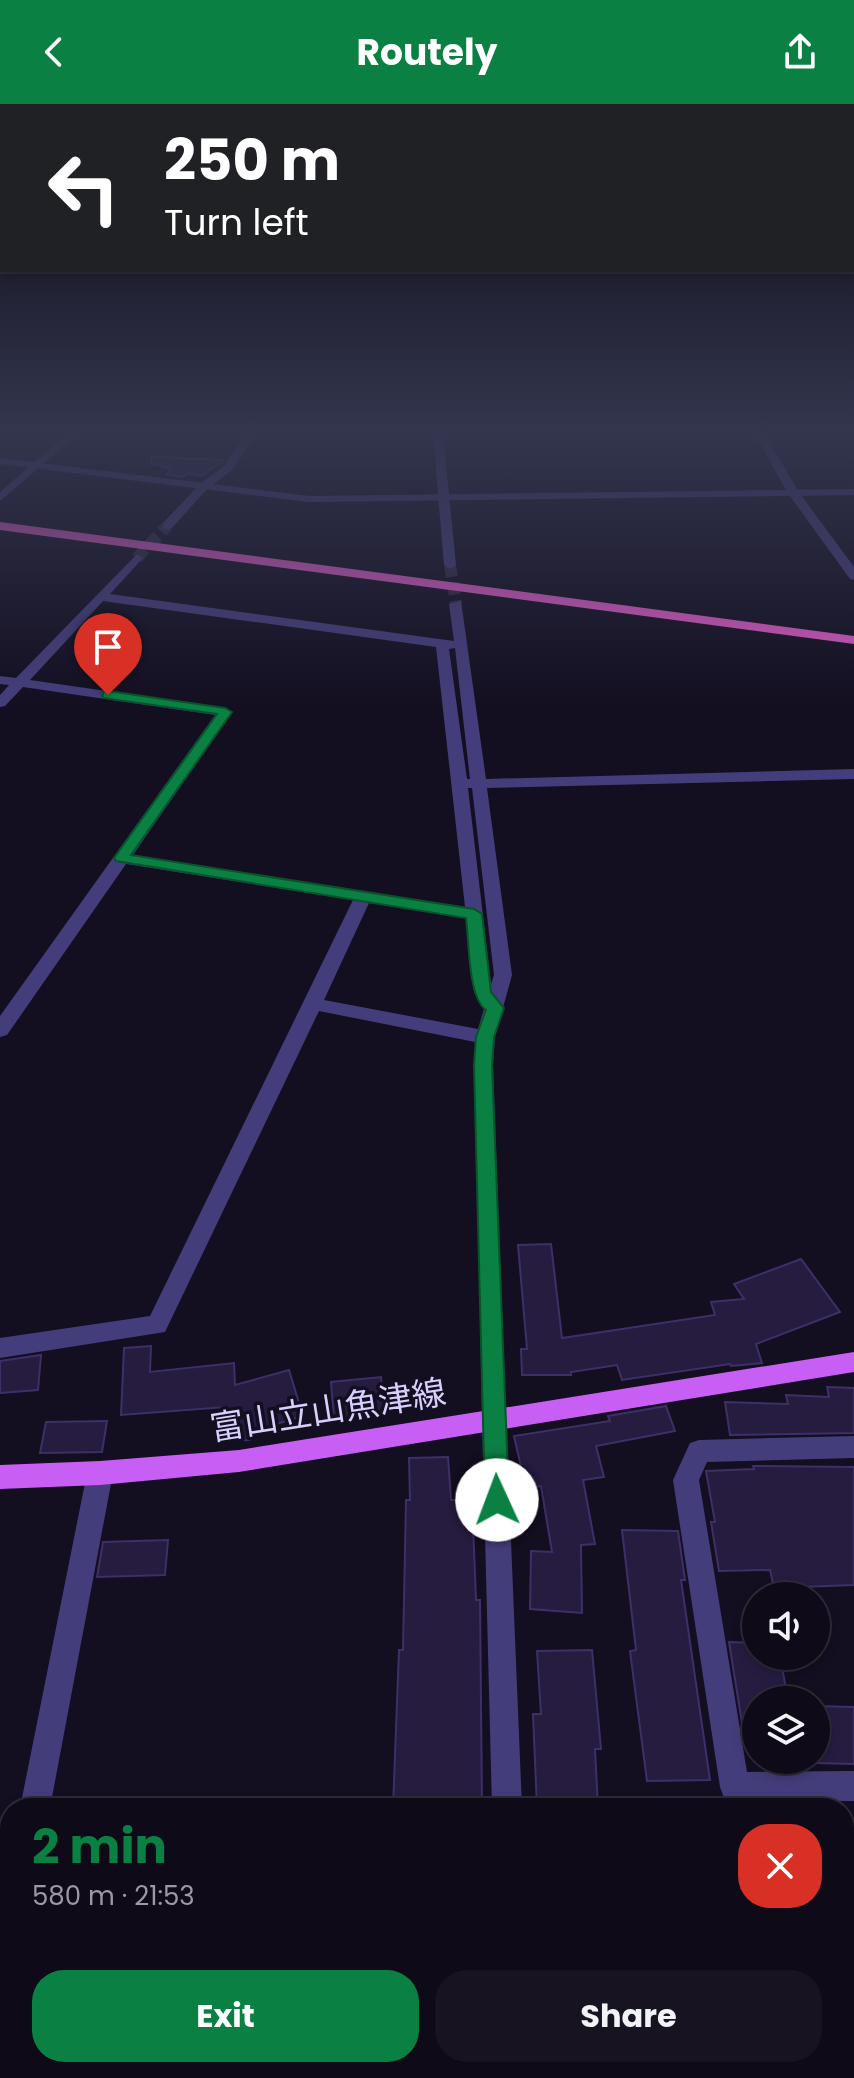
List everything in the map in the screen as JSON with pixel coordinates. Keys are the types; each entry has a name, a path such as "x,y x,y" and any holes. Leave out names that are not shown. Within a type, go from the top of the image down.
{"highway":[{"path":"1,526 854,640"},
{"path":"68,526 854,631"}],"main road":[{"name":"富山立山魚津線","path":"0,1477 100,1473 239,1461 854,1362"}],"street":[{"path":"446,526 450,565"},
{"path":"818,526 854,576"},
{"path":"0,703 137,558"},
{"path":"100,597 460,646"},
{"path":"456,604 503,975 485,1037 483,1065 507,1798"},
{"path":"442,644 483,992 487,1003 495,1008"},
{"path":"0,680 225,712 0,1030"},
{"path":"460,784 854,774"},
{"path":"122,858 362,899 474,914"},
{"path":"0,1348 157,1325 362,899"},
{"path":"313,1004 485,1037"},
{"path":"854,1447 699,1451 686,1480 735,1787 854,1786"},
{"path":"37,1798 100,1473"}],"building":[{"path":"551,1244 562,1338 715,1315 711,1302 744,1299 734,1284 801,1259 840,1312 756,1344 762,1363 730,1364 622,1380 617,1365 571,1372 571,1375 522,1375 521,1349 527,1349 518,1245"},
{"path":"151,1346 150,1372 234,1363 235,1385 289,1370 303,1416 250,1432 250,1440 226,1441 226,1407 121,1415 124,1348"},
{"path":"41,1355 38,1390 0,1393 0,1361"},
{"path":"381,1377 385,1415 334,1421 331,1382"},
{"path":"827,1387 854,1388 854,1433 730,1435 725,1402 788,1404 786,1395 829,1397"},
{"path":"666,1406 675,1431 596,1446 604,1477 583,1480 595,1544 581,1545 582,1613 530,1609 531,1551 552,1552 541,1486 526,1489 514,1436 610,1421 608,1416"},
{"path":"107,1421 102,1452 40,1453 46,1422"},
{"path":"448,1457 451,1500 472,1500 476,1600 480,1600 482,1798 393,1798 399,1650 403,1650 406,1500 410,1500 409,1458"},
{"path":"753,1466 854,1467 854,1585 773,1582 770,1570 719,1571 706,1471 754,1469"},
{"path":"622,1530 678,1531 685,1580 681,1580 710,1780 647,1781 630,1651 636,1650"},
{"path":"168,1540 165,1575 97,1577 103,1542"},
{"path":"729,1642 742,1642 742,1670 783,1670 785,1686 742,1686 742,1723"},
{"path":"592,1650 601,1749 595,1749 597,1798 537,1798 533,1714 541,1714 537,1651"},
{"path":"830,1706 854,1707 854,1764 830,1763"}],"tunnel":[{"path":"137,558 167,526"},
{"path":"450,565 456,604"}],"route":[{"path":"108,695 225,712 122,858 362,899 474,914 483,992 487,1003 495,1008 485,1037 483,1065 497,1500"}]}
